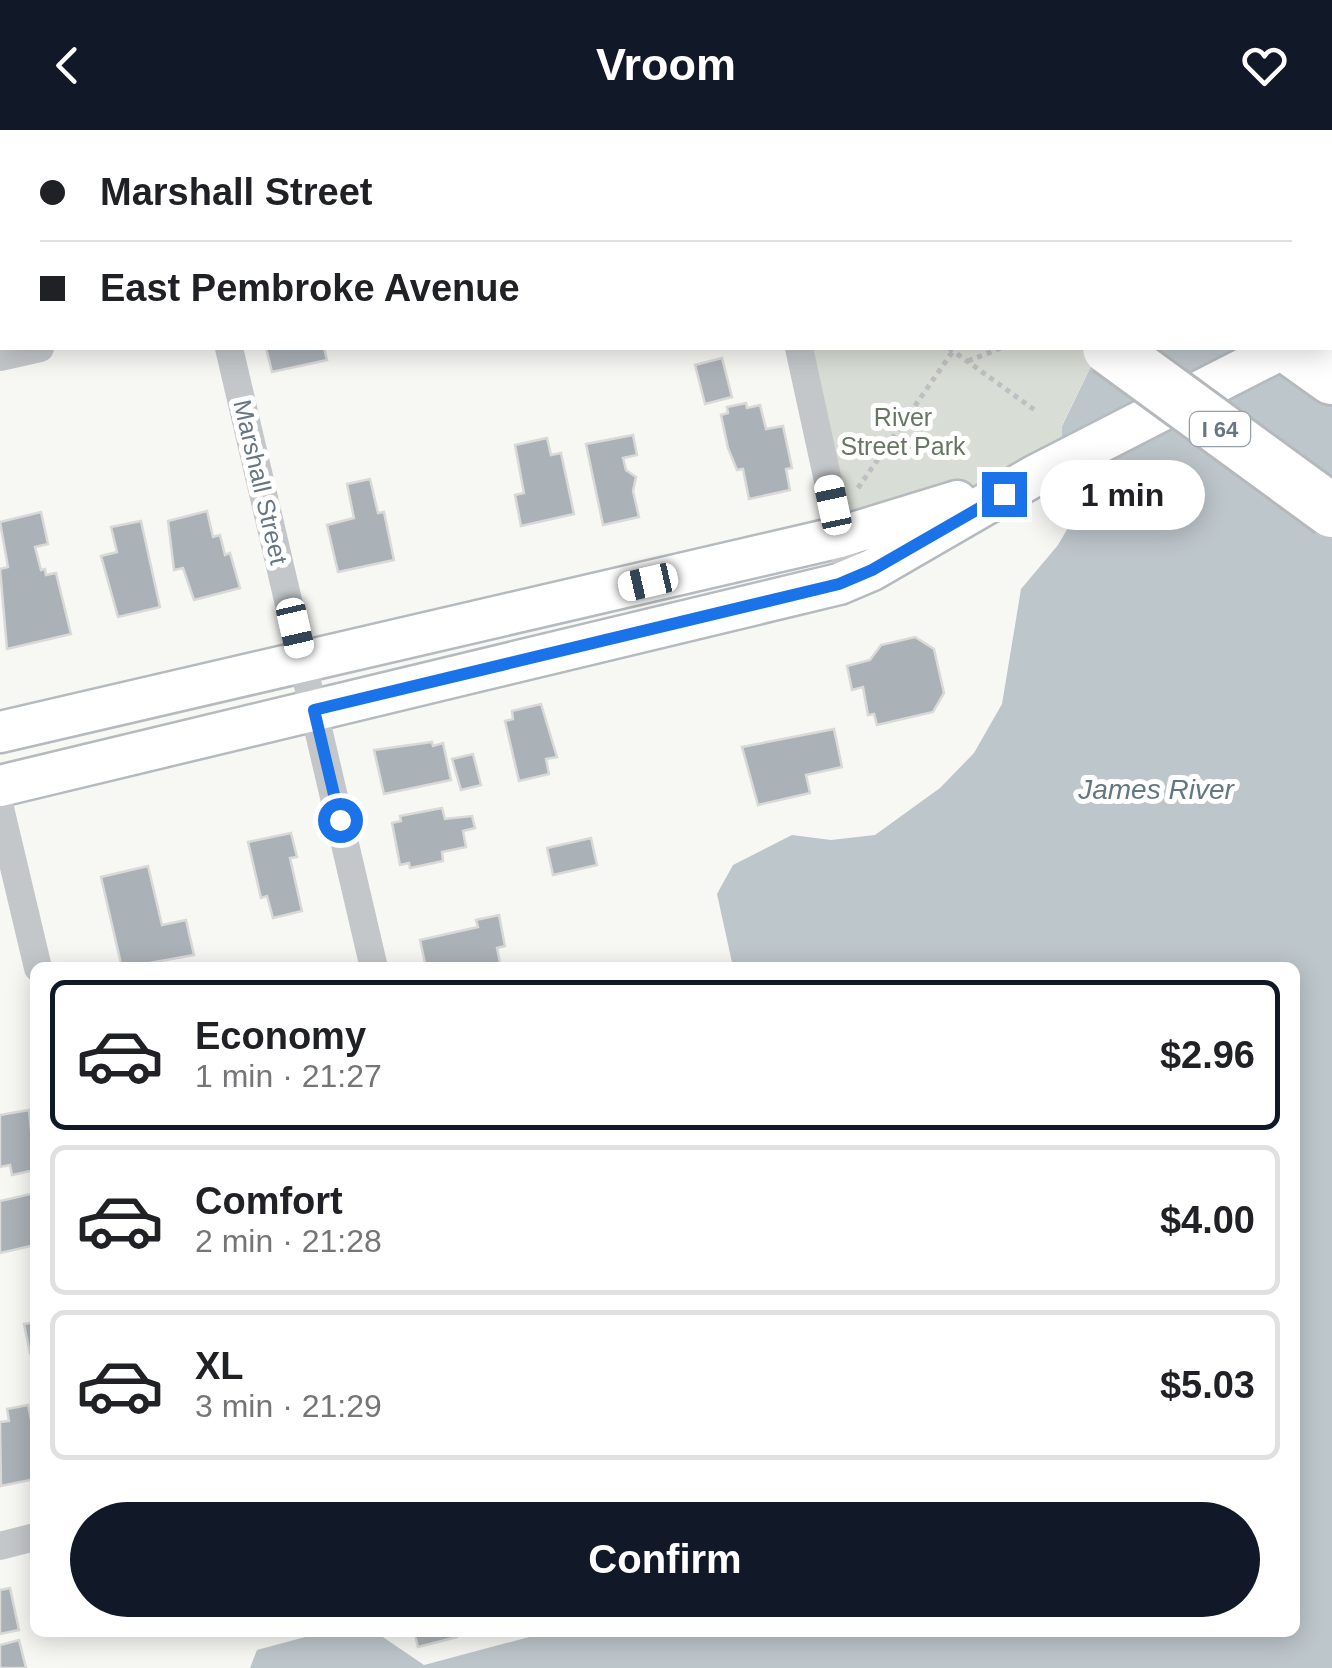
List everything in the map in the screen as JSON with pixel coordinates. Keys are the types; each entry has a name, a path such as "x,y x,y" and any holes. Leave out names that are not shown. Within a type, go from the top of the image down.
{"highway":[{"name":"I 64","path":"1111,350 1332,511"},
{"path":"1290,350 1332,378"}],"main road":[{"path":"0,786 850,580 1036,474 1283,350"},
{"path":"0,732 303,664 845,517 1036,474"}],"street":[{"path":"0,357 31,350"},
{"name":"Marshall Street","path":"229,350 373,962"},
{"path":"800,350 845,517 850,580"},
{"path":"0,808 37,962"},
{"path":"0,1546 30,1538"}],"path":[{"path":"845,517 950,350"},
{"path":"952,350 1036,410"},
{"path":"968,361 995,350"}],"green space":[{"name":"River Street Park","path":"796,350 1099,350 1062,425 1061,451 988,487 839,540"}],"water":[{"name":"James River","path":"1099,350 1332,350 1332,1668 250,1668 257,1650 305,1637 383,1637 424,1665 529,1637 1300,1637 1300,962 732,962 717,894 733,865 792,835 831,840 875,835 940,788 974,753 1002,704 1021,589 1058,545 1086,497 1061,451 1062,426"}],"building":[{"path":"266,350 324,350 327,360 272,372"},
{"path":"722,358 732,397 705,404 695,365"},
{"path":"746,403 747,408 760,405 766,429 783,426 792,468 786,469 790,490 749,499 743,469 737,470 728,448 721,415 728,413 727,407"},
{"path":"633,435 637,455 623,458 626,470 636,477 633,491 639,517 603,525 586,444"},
{"path":"547,438 551,455 561,453 574,514 521,526 515,495 524,493 515,445"},
{"path":"370,479 378,513 384,512 394,560 338,572 327,525 354,518 347,484"},
{"path":"207,511 213,537 220,535 225,555 230,553 240,588 194,600 183,568 174,570 168,521"},
{"path":"41,512 48,544 35,547 41,570 45,569 46,575 56,573 71,634 7,649 0,569 8,567 0,522"},
{"path":"141,521 160,607 118,617 101,556 117,552 111,527"},
{"path":"915,637 934,649 944,693 933,712 877,725 874,714 868,715 863,687 852,690 847,666 870,660 881,645"},
{"path":"541,704 557,757 546,759 549,774 519,781 505,721 513,719 512,711"},
{"path":"834,729 842,767 806,775 810,793 758,805 742,747"},
{"path":"432,742 433,746 443,743 451,780 384,794 374,750"},
{"path":"473,754 481,785 461,790 452,759"},
{"path":"442,808 445,819 472,816 475,828 463,831 466,847 442,852 443,861 410,868 409,863 400,865 392,823 401,821 400,816"},
{"path":"291,833 297,857 290,858 302,911 273,918 267,896 261,898 248,842"},
{"path":"591,838 597,865 553,875 547,848"},
{"path":"148,866 162,925 186,920 194,955 155,962 121,962 101,877"},
{"path":"499,915 505,946 497,948 500,962 425,962 420,940 478,927 476,920"},
{"path":"29,1110 30,1171 12,1175 10,1165 0,1167 0,1115"},
{"path":"30,1194 30,1246 0,1253 0,1201"},
{"path":"30,1323 30,1353 24,1324"},
{"path":"28,1405 30,1480 1,1486 0,1422 9,1421 7,1409"},
{"path":"10,1588 19,1630 0,1634 0,1590"},
{"path":"415,1637 457,1637 418,1647"},
{"path":"19,1640 26,1668 0,1668 0,1645"}],"route":[{"path":"340,820 314,710 839,584 872,570 1004,494"}]}
